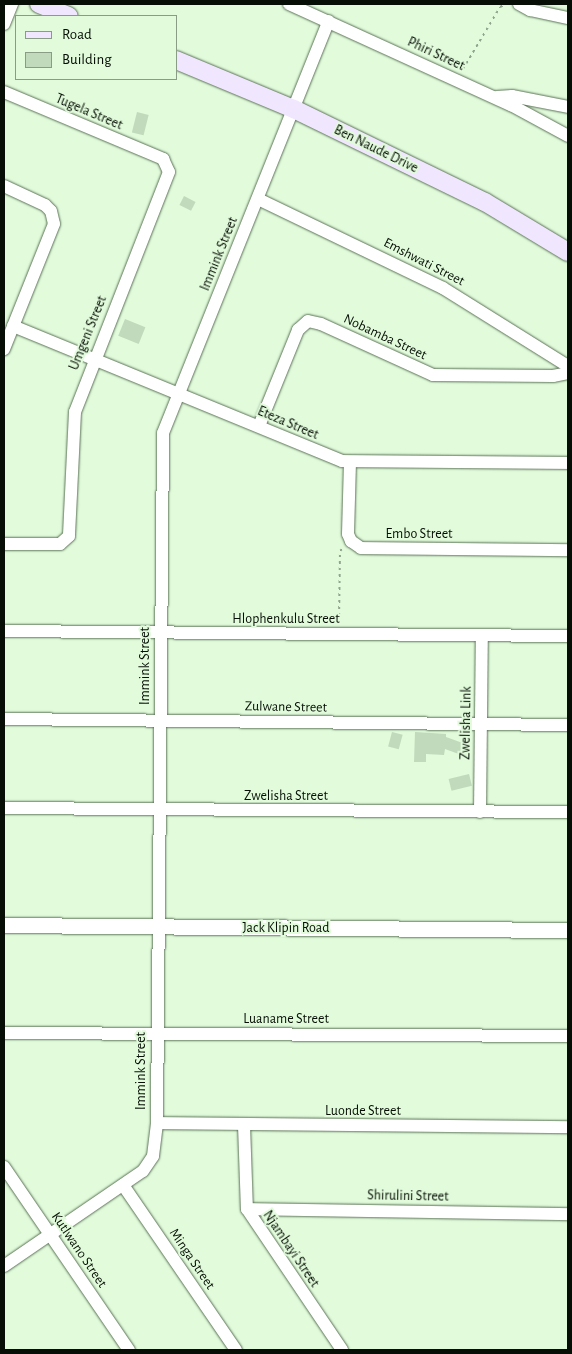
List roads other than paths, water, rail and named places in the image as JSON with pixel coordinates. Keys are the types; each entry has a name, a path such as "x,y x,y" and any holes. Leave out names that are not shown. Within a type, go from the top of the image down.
{"main road":[{"path":"39,4 67,15"},
{"name":"Ben Naude Drive","path":"178,61 294,109 485,202 568,252"}],"street":[{"path":"4,24 12,4"},
{"name":"Phiri Street","path":"289,4 542,119 568,136"},
{"path":"519,4 530,10 568,18"},
{"name":"Immink Street","path":"4,1266 123,1185 151,1161 157,1123 156,1034 162,437 329,21"},
{"name":"Tugela Street","path":"4,92 163,159"},
{"path":"494,98 512,96 568,107"},
{"name":"Umgeni Street","path":"4,544 60,544 67,540 71,529 74,417 93,359 167,183 168,169 163,159"},
{"path":"4,186 45,205 54,221 52,232 4,349"},
{"name":"Emshwati Street","path":"258,199 443,288 568,366"},
{"name":"Nobamba Street","path":"259,426 298,330 308,321 321,324 433,375 553,376 568,373"},
{"name":"Eteza Street","path":"13,326 350,462 568,463"},
{"name":"Embo Street","path":"350,462 348,530 350,541 366,548 568,550"},
{"name":"Hlophenkulu Street","path":"4,632 568,636"},
{"name":"Zwelisha Link","path":"480,812 482,635"},
{"name":"Zulwane Street","path":"4,719 568,725"},
{"name":"Zwelisha Street","path":"4,808 568,812"},
{"name":"Jack Klipin Road","path":"4,925 568,930"},
{"name":"Luaname Street","path":"4,1033 568,1036"},
{"name":"Luonde Street","path":"157,1123 568,1127"},
{"name":"Njambayi Street","path":"244,1125 247,1209 342,1350"},
{"name":"Kutlwano Street","path":"4,1167 129,1350"},
{"name":"Minga Street","path":"123,1185 236,1350"},
{"name":"Shirulini Street","path":"247,1209 568,1214"}]}
